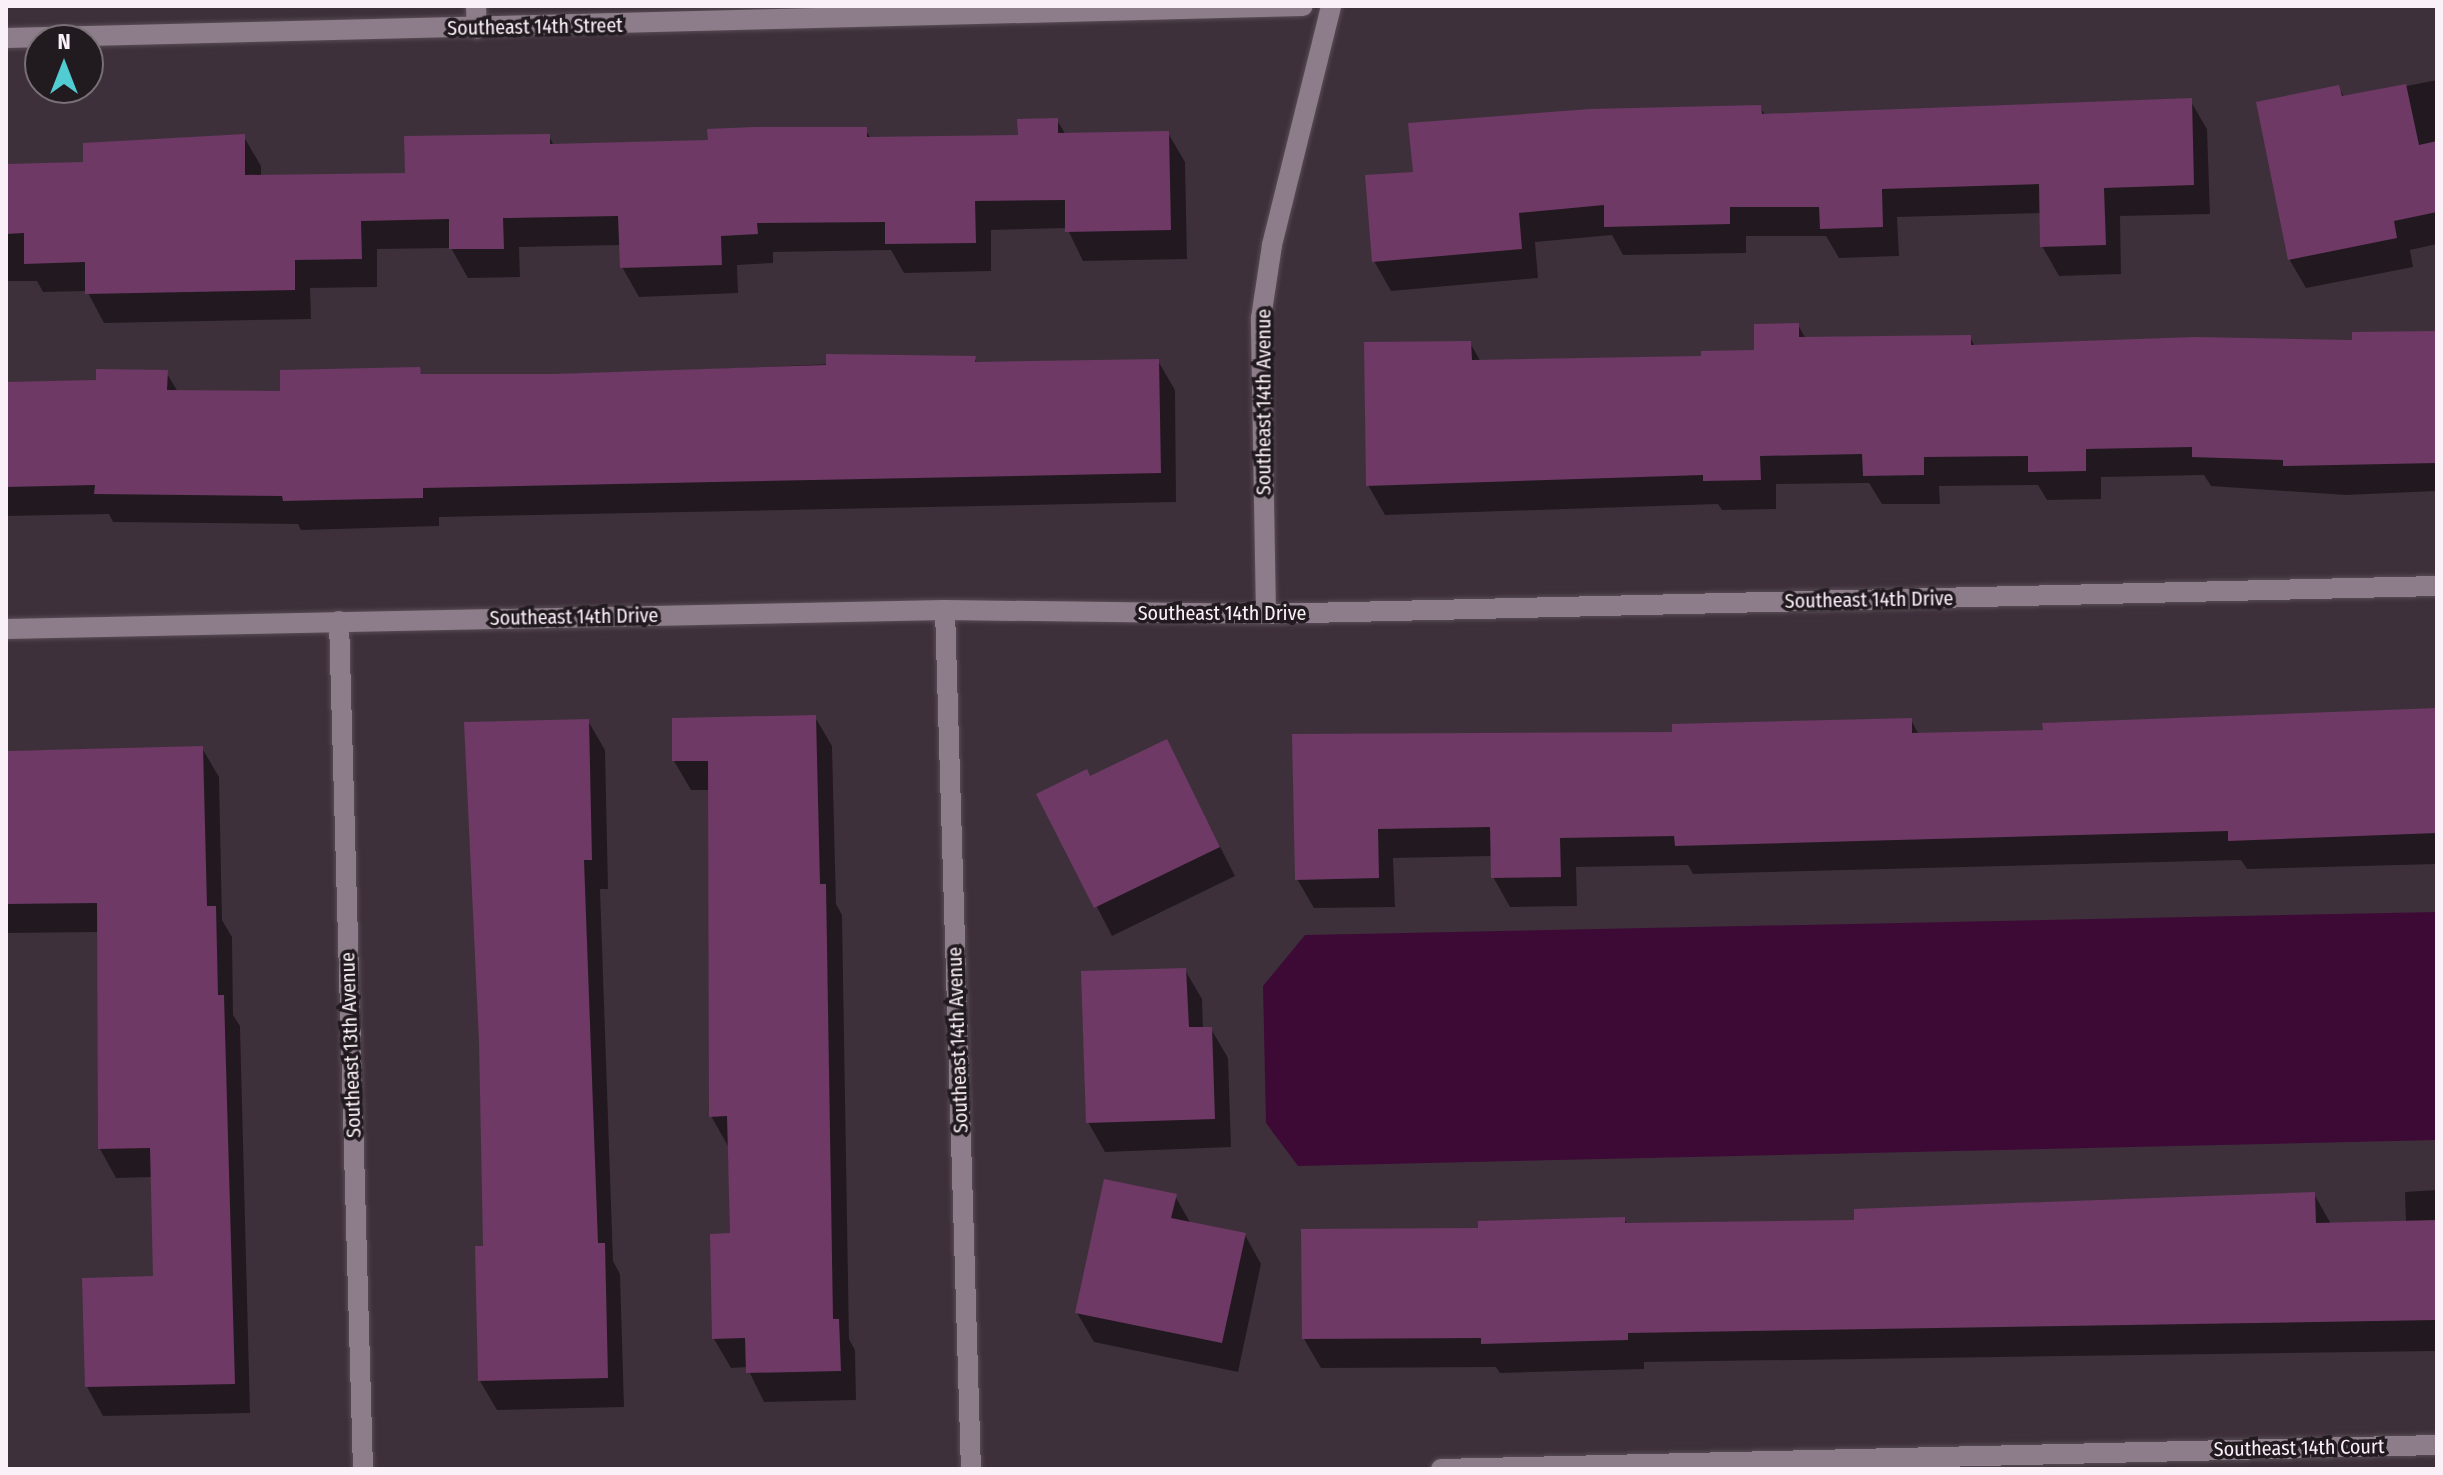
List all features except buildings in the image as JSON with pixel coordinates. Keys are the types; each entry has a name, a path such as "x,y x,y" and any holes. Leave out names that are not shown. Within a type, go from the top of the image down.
{"street":[{"path":"476,6 477,29"},
{"name":"Southeast 14th Street","path":"6,38 477,29 1303,6"},
{"name":"Southeast 14th Avenue","path":"1266,614 1261,318 1272,245 1331,6"},
{"name":"Southeast 14th Drive","path":"6,629 945,610 1266,614 2437,586"},
{"name":"Southeast 14th Avenue","path":"945,610 971,1469"},
{"name":"Southeast 13th Avenue","path":"339,621 363,1469"},
{"name":"Southeast 14th Court","path":"1441,1469 2437,1445"}],"shaded area":[{"path":"2437,912 2437,1140 1298,1166 1266,1123 1263,986 1305,935"}]}
